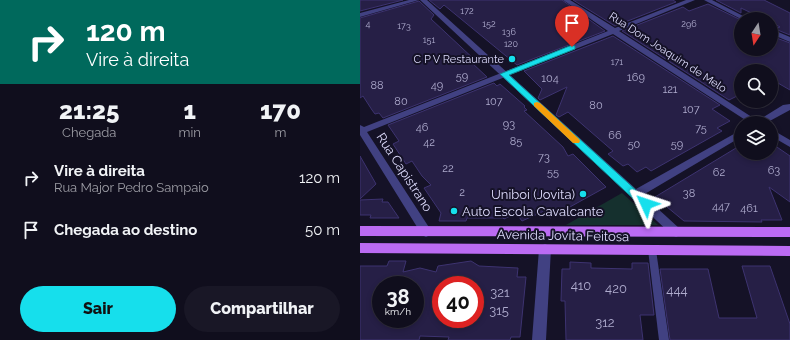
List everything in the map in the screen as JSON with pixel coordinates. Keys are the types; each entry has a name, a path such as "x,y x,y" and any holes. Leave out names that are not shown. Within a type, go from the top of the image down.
{"main road":[{"name":"Avenida Jovita Feitosa","path":"360,231 790,232"},
{"name":"Avenida Jovita Feitosa","path":"360,248 790,251"}],"street":[{"path":"360,15 416,0"},
{"path":"423,0 676,232"},
{"name":"Rua Dom Joaquim de Melo","path":"566,0 613,32 746,116"},
{"path":"361,130 692,0"},
{"path":"707,0 734,13"},
{"path":"778,34 790,40"},
{"path":"771,116 789,107"},
{"name":"Rua Capistrano","path":"361,130 426,232"},
{"path":"778,136 790,144"},
{"path":"635,195 734,137"},
{"path":"539,340 545,249"}],"lane":[{"path":"652,250 664,340"}],"green space":[{"path":"622,193 658,225 566,225"}],"building":[{"path":"360,0 403,0 360,11"},
{"path":"429,0 562,0 605,31 517,65 444,5 440,9"},
{"path":"573,0 673,0 676,2 615,26"},
{"path":"716,0 764,0 790,13 790,35 778,30 778,28 780,27 778,26 778,12 749,12 741,8 741,12"},
{"path":"419,1 434,15 431,19 476,61 471,62 487,77 383,118 379,113 375,114 363,96 360,98 360,18"},
{"path":"708,4 734,17 734,56 778,56 778,39 790,43 790,90 778,83 778,64 734,64 734,98 729,100 622,31 683,7 689,11"},
{"path":"613,36 720,105 712,109 730,121 717,128 722,131 651,171 646,167 637,172 628,164 623,166 608,154 613,151 568,112 559,117 556,115 567,87 540,100 538,98 542,89 524,71"},
{"path":"494,83 497,86 500,84 525,106 524,107 527,110 524,111 563,147 568,156 573,154 606,187 550,218 544,211 522,221 516,213 504,219 467,218 466,221 439,221 441,213 424,188 431,185 422,176 412,161 406,164 393,144 399,141 388,125"},
{"path":"778,148 790,156 790,202 769,187 782,220 761,220 762,222 684,221 655,197 734,149 734,160 778,160"},
{"path":"360,156 376,184 360,199"},
{"path":"383,199 382,202 388,202 399,218 370,218 371,215 360,215 360,200"},
{"path":"389,261 406,261 403,272 420,268 436,272 438,266 471,261 479,266 518,268 517,277 526,277 520,337 511,337 510,340 448,340 449,337 420,336 419,340 360,340 360,266 387,266"},
{"path":"570,262 591,263 591,268 632,269 632,263 648,263 654,315 640,315 643,340 566,340 565,301 561,301 562,269 570,269"},
{"path":"742,266 770,266 790,324 790,340 670,340 660,269 708,269 719,318 757,318"}],"slow traffic":[{"path":"537,105 576,141"}],"place":[{"name":"C P V Restaurante","path":"512,59"},
{"name":"Uniboi (Jovita)","path":"583,194"},
{"name":"Auto Escola Cavalcante","path":"454,211"}],"route":[{"path":"572,47 504,74 646,204"}]}
